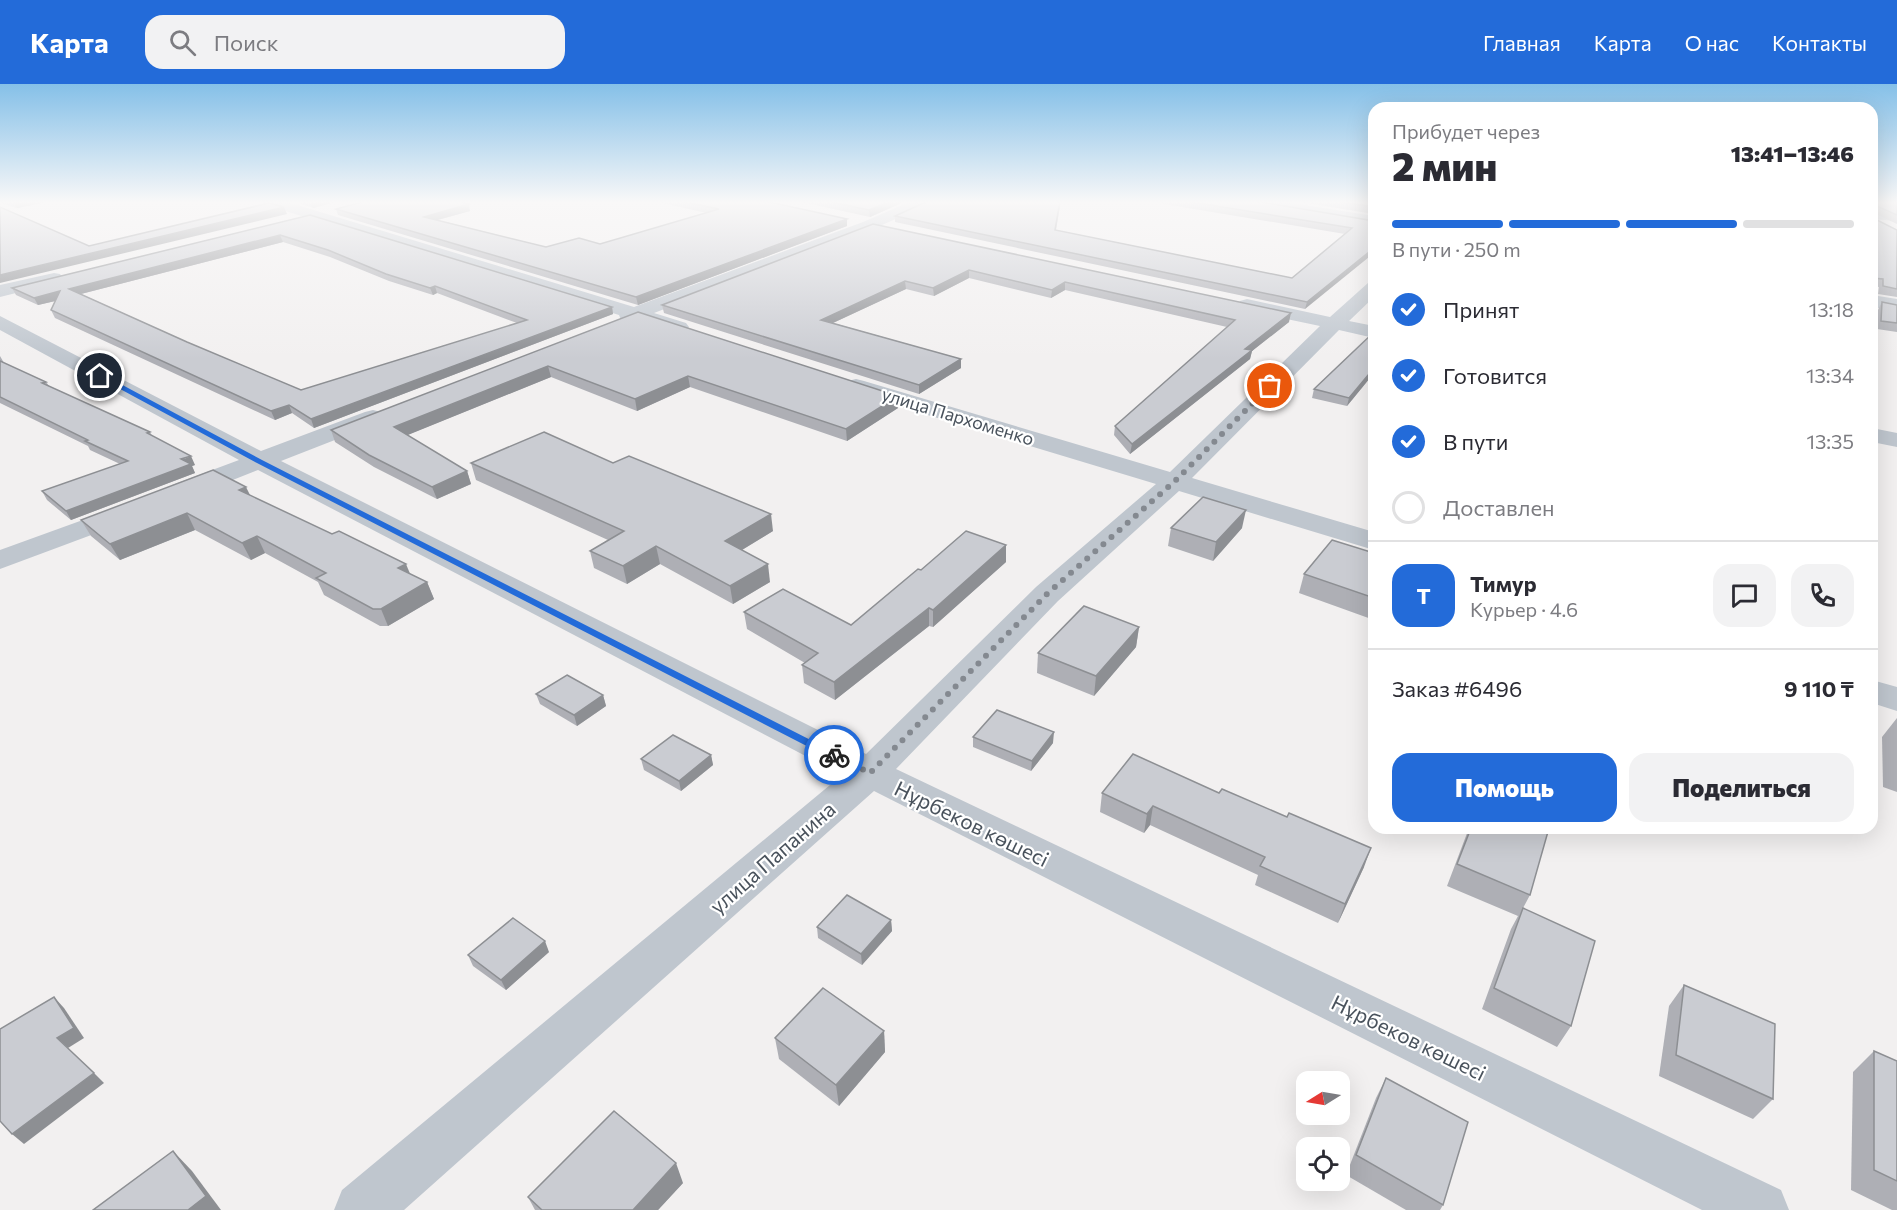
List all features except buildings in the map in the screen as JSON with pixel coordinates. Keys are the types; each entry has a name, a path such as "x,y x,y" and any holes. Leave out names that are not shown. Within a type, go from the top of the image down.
{"street":[{"path":"440,254 703,335"},
{"path":"604,326 794,254"},
{"path":"0,291 69,274"},
{"name":"улица Папанина","path":"362,1210 870,773 1047,594 1175,481 1368,293"},
{"path":"1230,301 1368,331"},
{"path":"1878,302 1897,305"},
{"name":"Нұрбеков көшесі","path":"0,322 260,461 870,773 1761,1210"},
{"name":"улица Пархоменко","path":"836,379 1368,539"},
{"path":"0,560 393,409"},
{"path":"1878,436 1897,440"},
{"path":"1878,694 1897,699"}],"way so far":[{"path":"834,755 870,773 1047,594 1175,481 1270,386"}],"route":[{"path":"100,376 260,461 834,755"}]}
